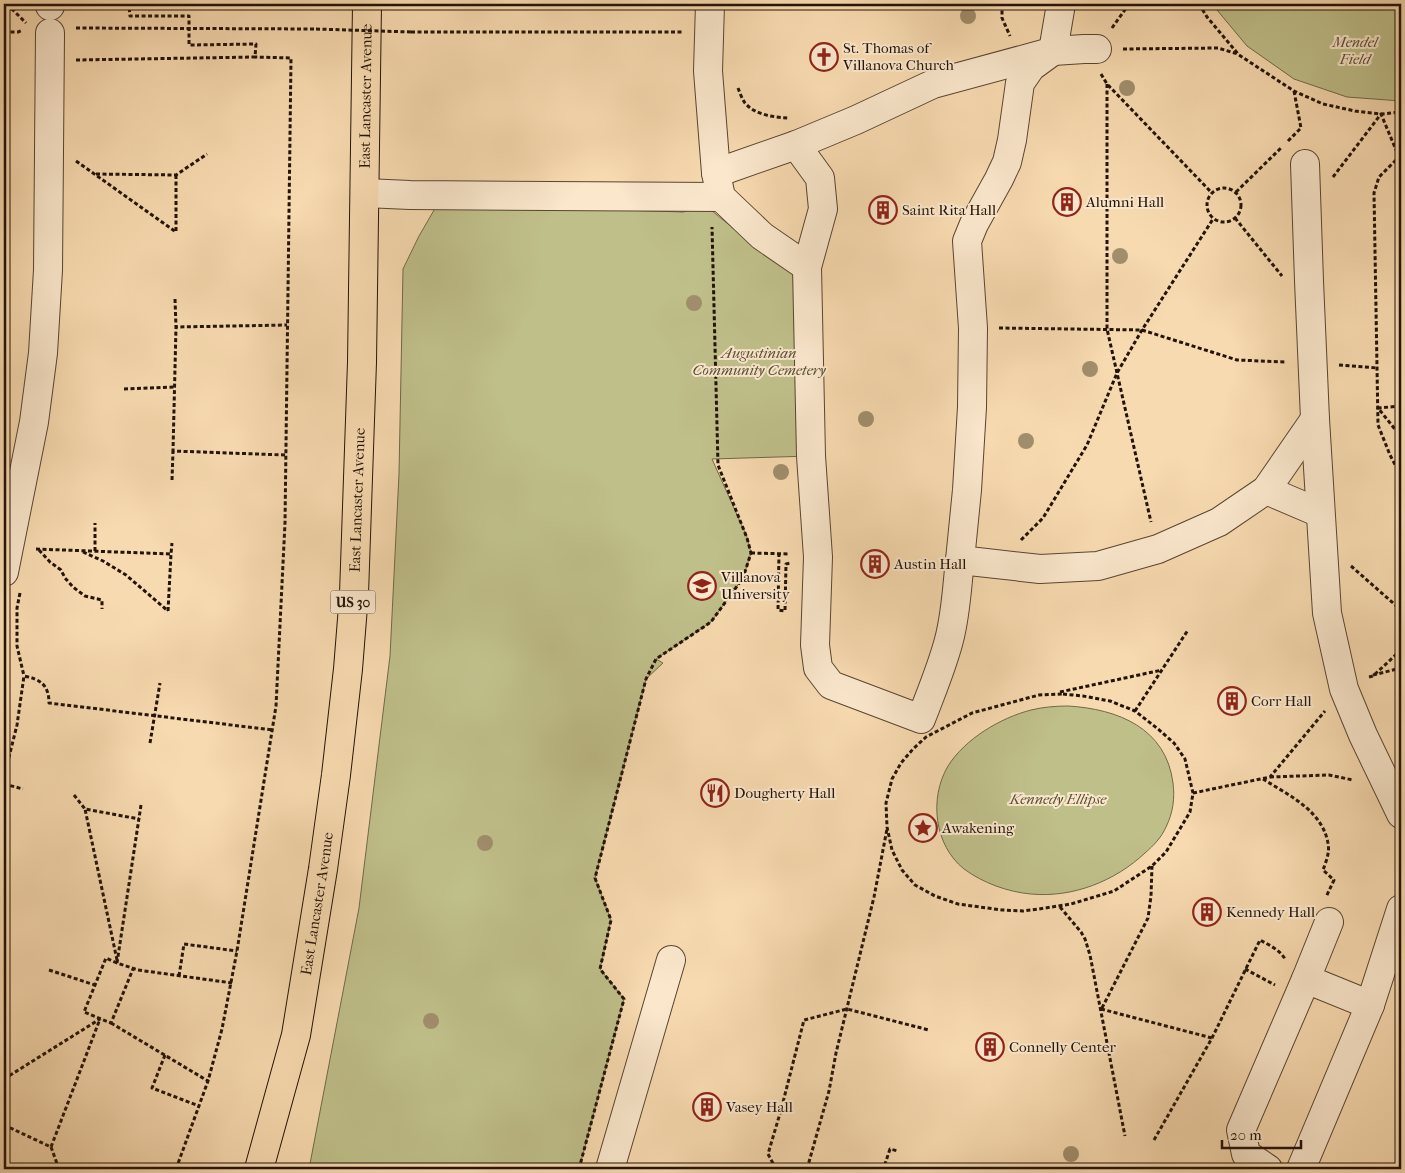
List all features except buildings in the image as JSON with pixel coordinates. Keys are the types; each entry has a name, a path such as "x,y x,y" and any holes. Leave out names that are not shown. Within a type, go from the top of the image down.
{"highway":[{"name":"East Lancaster Avenue","path":"259,1169 296,1035 338,766 348,669 354,594 362,362 367,4"}],"lane":[{"path":"710,4 708,71 719,185 762,236 807,267"},
{"path":"796,145 820,178 823,209 807,267 811,456 818,557 815,645 818,668 831,685 921,719 942,663 949,638 954,613 967,490 972,407 973,328 968,242 974,224 999,179 1006,162 1012,140 1020,83 1031,67 1053,51 1061,4"},
{"path":"12,582 43,352 48,270 51,29"},
{"path":"365,193 410,195 719,185 796,145 856,120 933,84 1053,51 1090,49"},
{"path":"1306,164 1315,419 1327,612 1344,689 1363,735 1401,814"},
{"path":"960,560 1040,569 1098,566 1158,549 1218,522 1266,490 1315,419"},
{"path":"1266,490 1320,513"},
{"path":"1268,1169 1246,1154 1241,1130 1296,971 1328,909"},
{"path":"1301,1169 1370,1005 1401,909"},
{"path":"610,1169 671,960"},
{"path":"1296,971 1370,1005"}],"path":[{"path":"7,4 51,29 316,29 411,32 665,31"},
{"path":"92,4 92,6 291,7 291,4"},
{"path":"1002,4 1002,18 1014,44 1024,59"},
{"path":"1199,4 1207,17 1239,55"},
{"path":"129,6 130,16 189,16 189,45 256,44 255,57"},
{"path":"4,32 18,32"},
{"path":"1211,192 1107,84 1090,49 1218,48 1239,55 1294,92 1323,104 1355,111 1382,114 1401,112"},
{"path":"67,60 291,58 285,523 276,706 232,983 208,1081 176,1169"},
{"path":"1107,84 1108,329 1116,374 1158,549"},
{"path":"737,85 744,102 756,112 774,118 793,118"},
{"path":"1236,192 1302,128 1294,92"},
{"path":"1382,114 1400,157 1379,177 1374,193 1378,425 1401,476"},
{"path":"95,174 176,175 207,154"},
{"path":"73,158 176,232 176,175"},
{"path":"580,1169 624,999 600,969 611,920 595,878 646,679 656,659 711,622 743,578 751,553 747,538 718,465 712,212 719,185"},
{"path":"1226,188 1236,192 1241,206 1238,215 1225,222 1213,219 1206,207 1206,202 1211,192 1226,188"},
{"path":"1235,218 1287,283"},
{"path":"998,564 1043,518 1048,510 1088,445 1116,374 1213,219"},
{"path":"172,480 176,298"},
{"path":"176,327 287,325"},
{"path":"973,328 1142,330 1237,360 1377,368"},
{"path":"124,389 174,387"},
{"path":"1378,408 1401,406"},
{"path":"1378,408 1394,428 1401,433"},
{"path":"172,451 285,455"},
{"path":"95,551 96,523"},
{"path":"1322,540 1401,610"},
{"path":"81,551 126,575 168,611 172,543"},
{"path":"30,549 171,554"},
{"path":"38,550 61,570 73,587 85,596 102,600 102,609"},
{"path":"751,553 779,553 818,557"},
{"path":"779,553 778,610 786,610 786,564 818,557"},
{"path":"4,777 17,725 24,676 17,646 17,608 12,582"},
{"path":"1135,711 1188,630"},
{"path":"1373,676 1401,650"},
{"path":"1270,777 1344,689 1373,676 1401,668"},
{"path":"1050,695 1162,670"},
{"path":"24,676 37,679 44,684 49,696 49,703 272,730"},
{"path":"150,744 160,683"},
{"path":"1063,694 1083,696 1110,702 1135,711 1174,743 1185,759 1193,793 1190,812 1166,852 1152,866 1114,892 1060,906 1023,911 1002,910 958,904 935,896 915,885 902,870 892,850 887,827 886,803 892,778 907,756 926,737 972,712 1039,695 1063,694"},
{"path":"1193,793 1270,777 1329,775 1355,780"},
{"path":"1262,779 1303,804 1315,815 1323,829 1329,844 1323,870 1334,880 1328,909"},
{"path":"4,784 23,789"},
{"path":"74,795 86,809 117,963"},
{"path":"117,963 141,805"},
{"path":"86,809 139,819"},
{"path":"807,1169 828,1091 874,897 887,827"},
{"path":"1101,1008 1148,918 1152,866"},
{"path":"1060,906 1085,939 1090,955 1125,1136"},
{"path":"1154,1140 1212,1038 1260,940 1278,950 1296,971"},
{"path":"179,976 184,942 237,951"},
{"path":"208,1081 111,1023 84,1012 106,958 133,969 232,983"},
{"path":"111,1023 133,969"},
{"path":"1245,969 1276,985"},
{"path":"49,970 95,985"},
{"path":"1101,1008 1212,1038"},
{"path":"776,1169 768,1154 804,1020 847,1009 929,1030"},
{"path":"4,1079 100,1019"},
{"path":"50,1147 100,1019"},
{"path":"165,1055 152,1088 199,1106"},
{"path":"4,1125 50,1147 59,1169"},
{"path":"880,1169 884,1167 890,1149 898,1151"}],"green space":[{"name":"Mendel Field","path":"1212,4 1401,4 1401,101 1347,97 1294,79 1247,46"},
{"name":"Augustinian Community Cemetery","path":"437,205 683,212 706,206 755,246 807,267 811,456 712,459 747,537 751,553 743,578 711,622 656,659 663,663 646,679 595,878 611,920 600,969 624,999 579,1169 309,1169 359,908 390,656 399,474 403,269"},
{"name":"Kennedy Ellipse","path":"1068,706 1087,708 1121,717 1137,725 1150,735 1161,748 1169,764 1174,789 1172,811 1166,827 1154,844 1133,863 1092,886 1047,895 1022,893 987,883 964,869 946,847 941,834 937,806 938,792 942,779 955,756 984,731 996,724 1031,710"}],"place":[{"name":"St. Thomas of Villanova Church","path":"824,57"},
{"name":"Alumni Hall","path":"1067,202"},
{"name":"Saint Rita Hall","path":"883,210"},
{"name":"Austin Hall","path":"875,564"},
{"name":"Villanova University","path":"702,586"},
{"name":"Corr Hall","path":"1232,701"},
{"name":"Dougherty Hall","path":"715,793"},
{"name":"Awakening","path":"923,828"},
{"name":"Kennedy Hall","path":"1207,912"},
{"name":"Connelly Center","path":"990,1047"},
{"name":"Vasey Hall","path":"707,1107"}]}
